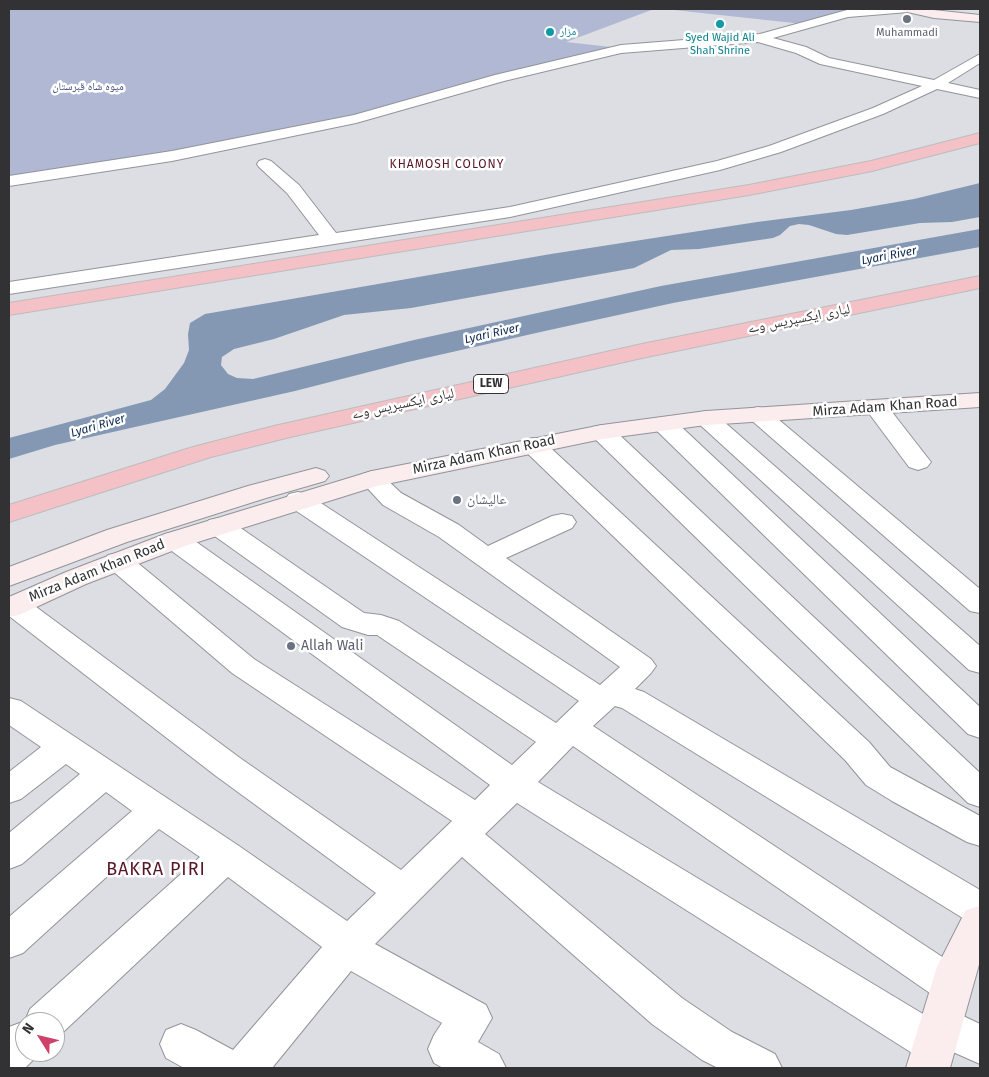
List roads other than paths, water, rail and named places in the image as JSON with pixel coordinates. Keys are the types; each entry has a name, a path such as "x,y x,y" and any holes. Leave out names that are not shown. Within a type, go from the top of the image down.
{"highway":[{"path":"9,309 749,190 872,166 980,138"},
{"name":"لیاری ایکسپریس وے","path":"9,514 202,452 283,431 624,355 980,282"}],"main road":[{"path":"907,9 980,19"},
{"name":"Mirza Adam Khan Road","path":"11,597 117,536 257,492 375,461 612,414 980,384"},
{"name":"Mirza Adam Khan Road","path":"11,597 298,500 372,479 533,445 602,432 706,418 980,400"},
{"path":"934,1045 963,976 980,922"}],"street":[{"path":"9,181 172,156 356,119 500,78 621,49 758,38 846,14 907,9"},
{"path":"758,38 800,50 824,61 980,94"},
{"path":"9,288 510,212 720,165 775,150 878,111 935,85 980,58"},
{"path":"265,164 293,189 331,239"},
{"path":"877,408 918,462"},
{"path":"758,414 980,604"},
{"path":"706,418 980,663"},
{"path":"664,424 980,726"},
{"path":"602,432 980,794"},
{"path":"533,445 857,751 878,776 904,792 980,832"},
{"path":"245,1068 349,946 565,734 640,666 450,531 392,499 372,479"},
{"path":"298,500 606,697 633,700 980,910"},
{"path":"486,556 562,522"},
{"path":"219,526 353,620 388,628 963,976"},
{"path":"175,540 514,784 934,1045 980,1045"},
{"path":"118,561 242,666 469,827 667,1011 717,1046 760,1068"},
{"path":"11,597 228,767 403,892"},
{"path":"13,719 65,747 226,856 349,946 471,1018 449,1049 484,1068"},
{"path":"9,790 65,747"},
{"path":"9,854 104,774"},
{"path":"9,941 157,810"},
{"path":"56,1012 226,856"},
{"path":"181,1044 224,1068"}],"water":[{"name":"Lyari River","path":"980,183 980,217 952,222 920,223 847,235 799,224 790,226 780,235 773,238 699,249 671,250 634,268 411,308 344,315 274,339 234,349 222,357 221,365 228,374 237,378 253,379 414,340 661,286 980,229 980,247 673,303 408,362 295,391 55,445 9,459 9,438 151,400 165,389 184,363 189,350 188,334 190,323 205,314 551,254 757,222 851,210 914,199"}],"place":[{"name":"Muhammadi","path":"907,19"},
{"name":"Syed Wajid Ali Shah Shrine","path":"720,24"},
{"name":"مزار","path":"550,32"},
{"name":"عالیشان","path":"457,500"},
{"name":"Allah Wali","path":"291,646"}],"district":[{"name":"KHAMOSH COLONY","path":"447,165"},
{"name":"BAKRA PIRI","path":"156,870"}],"park label":[{"name":"میوہ شاہ قبرستان","path":"88,87"}]}
